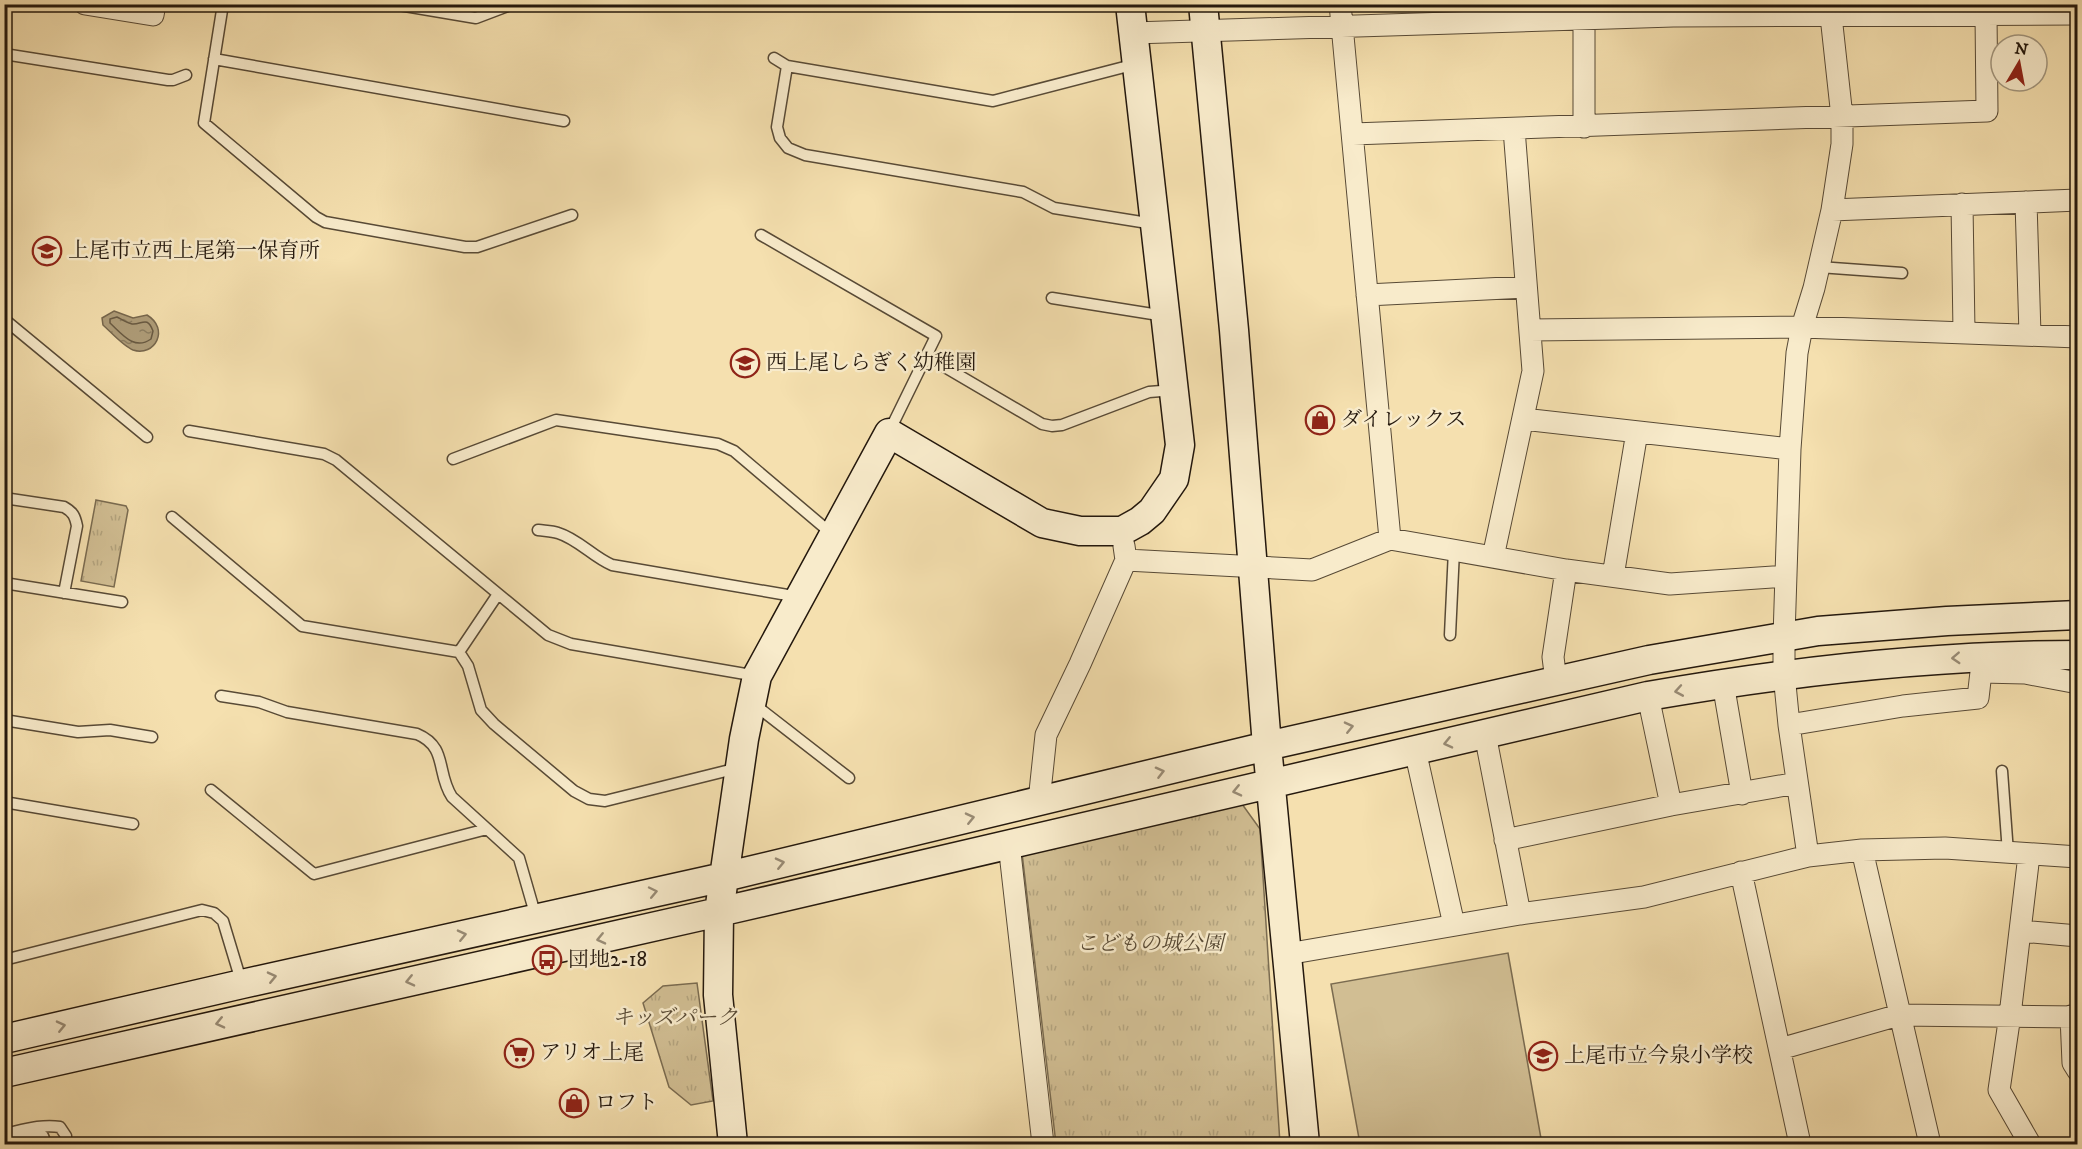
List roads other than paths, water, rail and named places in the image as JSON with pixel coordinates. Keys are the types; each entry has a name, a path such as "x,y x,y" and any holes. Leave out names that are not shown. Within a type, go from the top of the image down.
{"street":[{"path":"85,4 153,15 155,4"},
{"path":"733,1144 718,995 719,912 740,768 755,689 799,597 889,433 1042,523 1080,531 1122,531 1140,522 1152,511 1174,479 1180,445 1130,4"},
{"path":"1133,33 1205,18 1341,15 1584,19 1673,10 1803,10 1831,16 1943,10 1986,14 2078,14"},
{"path":"1353,134 1987,111 1986,14"},
{"path":"1341,15 1390,539"},
{"path":"1808,856 1789,725 1784,674 1784,637 1790,449 1797,353 1832,210 1842,144 1842,117 1831,16"},
{"path":"1205,18 1234,330 1270,783 1305,1144"},
{"path":"1584,19 1584,127"},
{"path":"1493,557 1533,371 1514,129"},
{"path":"1832,210 2078,200"},
{"path":"2026,202 2030,334"},
{"path":"1962,204 1964,331"},
{"path":"1367,295 1526,287"},
{"path":"1530,330 1802,327 1964,331 2078,337"},
{"path":"1523,419 1790,449"},
{"path":"1613,576 1637,432"},
{"path":"1039,801 1046,735 1126,560 1122,531"},
{"path":"1126,560 1312,570 1390,539 1566,570 1670,584 1786,576"},
{"path":"1556,681 1553,657 1566,570"},
{"path":"4,1039 723,877 1267,746 1649,660 1818,631 1947,621 2078,615"},
{"path":"4,1072 719,912 1648,696 1784,674 1933,659 2078,654"},
{"path":"1789,725 1903,706 1978,698 1981,672 2025,673 2078,683"},
{"path":"1724,683 1742,794"},
{"path":"1648,696 1671,805"},
{"path":"1485,734 1520,914"},
{"path":"1414,750 1454,926"},
{"path":"1505,840 1671,805 1797,783"},
{"path":"1009,844 1042,1144"},
{"path":"1287,954 1520,914 1644,897 1808,856 1862,850 1945,848 2078,857"},
{"path":"1862,850 1930,1144"},
{"path":"2029,855 1999,1090 2030,1144"},
{"path":"1741,872 1800,1144"},
{"path":"2020,931 2078,936"},
{"path":"1780,1049 1899,1015 2074,1017 2073,1063 2078,1071"}],"lane":[{"path":"223,4 204,123 316,217 325,222 465,247 477,247 489,245 572,215"},
{"path":"393,4 476,18 513,4"},
{"path":"4,54 173,81 186,75"},
{"path":"774,58 787,66 993,101 1137,64"},
{"path":"213,59 564,121"},
{"path":"787,66 777,127 780,138 788,148 805,155 1023,192 1054,208 1155,224"},
{"path":"761,235 936,336 889,433"},
{"path":"1819,267 1902,273"},
{"path":"1052,298 1165,316"},
{"path":"4,319 147,437"},
{"path":"926,356 1042,423 1052,426 1062,425 1149,392 1174,390"},
{"path":"453,459 556,420 718,444 734,451 832,534"},
{"path":"189,431 324,454 336,460 548,635 571,644 755,689 849,778"},
{"path":"4,498 64,507 75,516 77,526 64,593"},
{"path":"172,517 302,626 459,652 468,666 481,710 494,724 574,791 590,799 604,801 740,768"},
{"path":"538,530 567,537 612,566 799,597"},
{"path":"1450,635 1454,550"},
{"path":"4,583 122,602"},
{"path":"459,652 498,594"},
{"path":"221,696 259,702 287,712 417,734 427,738 438,752 446,789 452,797 519,858 536,918"},
{"path":"4,720 78,732 110,730 152,737"},
{"path":"2002,771 2008,854"},
{"path":"211,790 315,874 487,829"},
{"path":"4,802 133,824"},
{"path":"4,960 202,910 214,913 223,921 242,984"},
{"path":"4,1134 52,1125 60,1127 66,1136"},
{"path":"4,1142 37,1134 43,1136 45,1141"}],"water":[{"path":"114,311 133,318 147,315 154,321 158,327 158,334 153,346 141,351 133,350 121,342 103,325 102,318"}],"place":[{"name":"上尾市立西上尾第一保育所","path":"47,251"},
{"name":"西上尾しらぎく幼稚園","path":"745,363"},
{"name":"ダイレックス","path":"1320,420"},
{"name":"団地2-18","path":"547,960"},
{"name":"アリオ上尾","path":"519,1053"},
{"name":"上尾市立今泉小学校","path":"1543,1056"},
{"name":"ロフト","path":"574,1103"}],"park label":[{"name":"こどもの城公園","path":"1150,944"},
{"name":"キッズパーク","path":"675,1018"}]}
